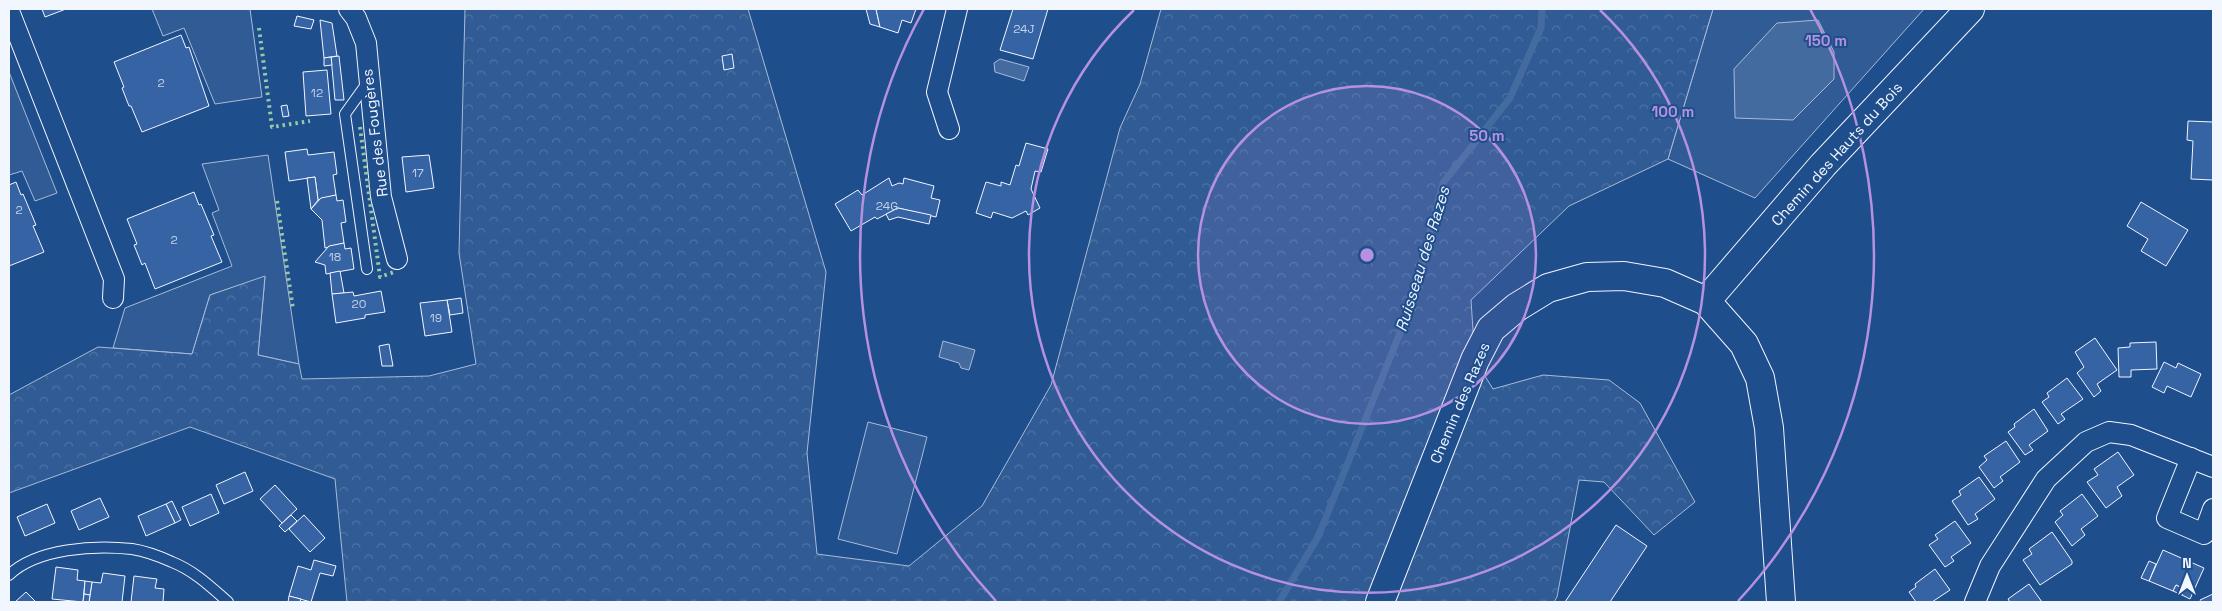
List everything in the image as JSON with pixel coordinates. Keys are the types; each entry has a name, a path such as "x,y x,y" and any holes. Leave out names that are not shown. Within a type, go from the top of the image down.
{"street":[{"name":"Rue des Fougères","path":"349,9 356,18 366,43 368,82 381,197 397,259"},
{"path":"949,129 937,92 957,9"},
{"name":"Chemin des Hauts du Bois","path":"1706,301 1823,165 1970,9"},
{"path":"9,11 114,278 113,298"},
{"name":"Chemin des Razes","path":"1380,602 1475,360 1491,329 1517,307 1548,288 1587,277 1624,276 1665,283 1706,301 1744,344 1760,378 1769,428 1781,602"},
{"path":"1975,602 1990,566 2046,479 2086,442 2109,432 2131,435 2213,467"},
{"path":"2190,458 2167,518 2204,534 2213,509"}],"lane":[{"path":"367,270 345,114 368,82"},
{"path":"9,575 14,570 45,554 89,549 133,549 174,562 204,581 228,602"}],"green space":[{"path":"152,9 250,9 262,97 215,104 184,28 163,36"},
{"path":"465,9 748,9 826,272 807,453 817,554 909,566 982,506 1051,385 1120,128 1140,84 1161,9 1713,9 1668,159 1569,206 1471,300 1475,360 1493,389 1543,375 1609,380 1640,403 1695,502 1654,535 1604,482 1579,480 1557,597 1554,602 347,602 335,479 190,427 9,493 9,395 98,347 192,354 210,295 265,276 258,355 299,364 302,379 429,376 476,364 459,253"},
{"path":"1713,9 1924,9 1755,198 1668,159"},
{"path":"9,72 57,193 35,201 22,171 9,175"},
{"path":"268,155 299,364 258,355 265,277 210,295 192,354 113,348 125,308 232,266 212,213 219,210 202,164"},
{"path":"868,422 927,437 897,554 838,539"}],"shaded area":[{"path":"1818,20 1834,52 1834,79 1793,120 1735,118 1734,69 1777,23"},
{"path":"1000,59 1029,67 1024,81 995,72 994,63"},
{"path":"943,341 975,350 969,370 961,368 959,363 939,357"}],"building":[{"path":"42,9 66,9 45,17"},
{"path":"866,9 876,9 880,27 870,24"},
{"path":"876,9 916,9 911,23 902,20 898,33 880,27"},
{"path":"1013,9 1048,9 1033,59 1000,50"},
{"path":"297,16 314,20 311,29 294,26"},
{"path":"320,20 332,23 337,56 324,58"},
{"path":"181,35 186,48 189,47 209,106 142,132 131,106 129,106 114,62"},
{"path":"732,54 734,68 724,70 722,56"},
{"path":"339,56 344,100 335,100 331,57"},
{"path":"331,57 332,65 324,66 324,58"},
{"path":"327,70 331,114 306,116 303,72"},
{"path":"287,105 289,116 283,117 281,106"},
{"path":"2188,121 2213,122 2213,180 2191,179 2193,141 2187,140"},
{"path":"1026,143 1048,149 1041,172 1035,171 1031,189 1040,208 1028,215 1026,211 1012,218 993,212 991,218 976,213 986,182 1001,186 1001,182 1010,185 1016,165 1019,166"},
{"path":"307,149 308,155 334,152 337,174 333,175 336,195 318,200 315,177 289,181 285,152"},
{"path":"429,155 434,188 406,192 402,157"},
{"path":"315,177 318,200 311,209 307,178"},
{"path":"889,178 892,186 899,183 903,184 904,178 934,186 931,198 940,200 936,217 898,208 877,219 875,217 851,231 835,204 858,190 862,195"},
{"path":"16,182 36,225 33,226 44,252 9,266 9,185"},
{"path":"194,192 214,235 211,236 222,262 155,289 145,263 142,265 134,245 137,244 127,219"},
{"path":"336,195 337,201 343,200 346,222 341,223 344,243 325,248 322,220 311,209 321,198"},
{"path":"2141,202 2188,230 2166,266 2141,251 2148,239 2127,226"},
{"path":"898,208 931,215 929,224 898,217 889,220 886,214"},
{"path":"344,243 345,249 351,248 354,269 326,274 325,265 315,262 329,246"},
{"path":"340,271 344,293 332,294 330,273"},
{"path":"381,291 385,312 336,323 332,294 353,292 354,296"},
{"path":"461,298 463,313 450,315 447,300"},
{"path":"447,300 452,332 425,336 420,303"},
{"path":"2095,338 2117,370 2097,384 2101,391 2094,397 2077,373 2084,367 2075,352"},
{"path":"2156,342 2157,369 2131,370 2131,377 2119,377 2118,348 2130,347 2130,343"},
{"path":"389,344 393,366 382,366 379,346"},
{"path":"2164,362 2176,368 2178,363 2201,374 2191,397 2167,386 2164,393 2152,387"},
{"path":"2067,378 2083,399 2061,414 2065,419 2058,424 2042,402 2049,397 2047,393"},
{"path":"2034,409 2048,431 2029,445 2033,450 2025,455 2008,432 2015,427 2014,424"},
{"path":"2006,441 2020,462 2000,477 2003,481 1994,488 1979,467 1987,460 1984,456"},
{"path":"2118,452 2134,475 2117,487 2122,496 2106,508 2087,482 2098,475 2094,469"},
{"path":"245,472 253,491 224,504 216,485"},
{"path":"1979,477 1995,499 1975,514 1978,519 1968,525 1952,501 1961,495 1959,491"},
{"path":"275,485 297,509 282,523 260,499"},
{"path":"211,494 219,513 190,526 182,507"},
{"path":"2082,494 2098,516 2081,529 2085,535 2072,546 2055,522 2063,515 2060,511"},
{"path":"100,498 109,517 79,530 71,511"},
{"path":"172,501 181,520 175,523 166,504"},
{"path":"47,504 55,523 25,536 17,517"},
{"path":"166,504 175,523 146,536 138,516"},
{"path":"291,515 297,521 285,532 279,526"},
{"path":"304,515 325,538 310,552 289,529"},
{"path":"1955,521 1971,543 1951,557 1954,561 1945,567 1929,545 1938,539 1935,535"},
{"path":"1616,525 1647,546 1610,602 1565,602"},
{"path":"2052,532 2072,561 2072,564 2040,585 2023,560 2032,554 2029,549"},
{"path":"2163,550 2204,568 2190,599 2182,595 2184,589 2176,585 2173,591 2149,581"},
{"path":"314,560 336,566 333,576 320,573 311,602 289,596 298,566 311,570"},
{"path":"2149,561 2156,564 2149,581 2141,578"},
{"path":"56,567 78,570 77,580 85,581 83,602 52,599"},
{"path":"1935,569 1950,590 1932,602 1916,602 1909,592 1916,587 1915,584"},
{"path":"103,573 125,576 122,602 89,602 92,582 101,583"},
{"path":"134,576 157,579 155,588 164,589 163,602 131,602"},
{"path":"85,581 92,582 90,595 84,594"},
{"path":"2029,584 2042,602 2010,602 2008,599"},
{"path":"2176,585 2184,589 2182,595 2173,591"},
{"path":"26,592 36,602 15,602"},
{"path":"84,594 90,595 89,602 83,602"},
{"path":"2213,594 2213,602 2201,602 2200,600"},
{"path":"289,596 301,599 300,602 288,602"}],"waterway":[{"name":"Ruisseau des Razes","path":"1279,602 1318,537 1410,308 1443,183 1510,98 1541,28 1542,9"}],"hedge":[{"path":"259,28 272,127 310,121"},
{"path":"360,127 380,277 394,272"},
{"path":"277,201 293,309"}]}
